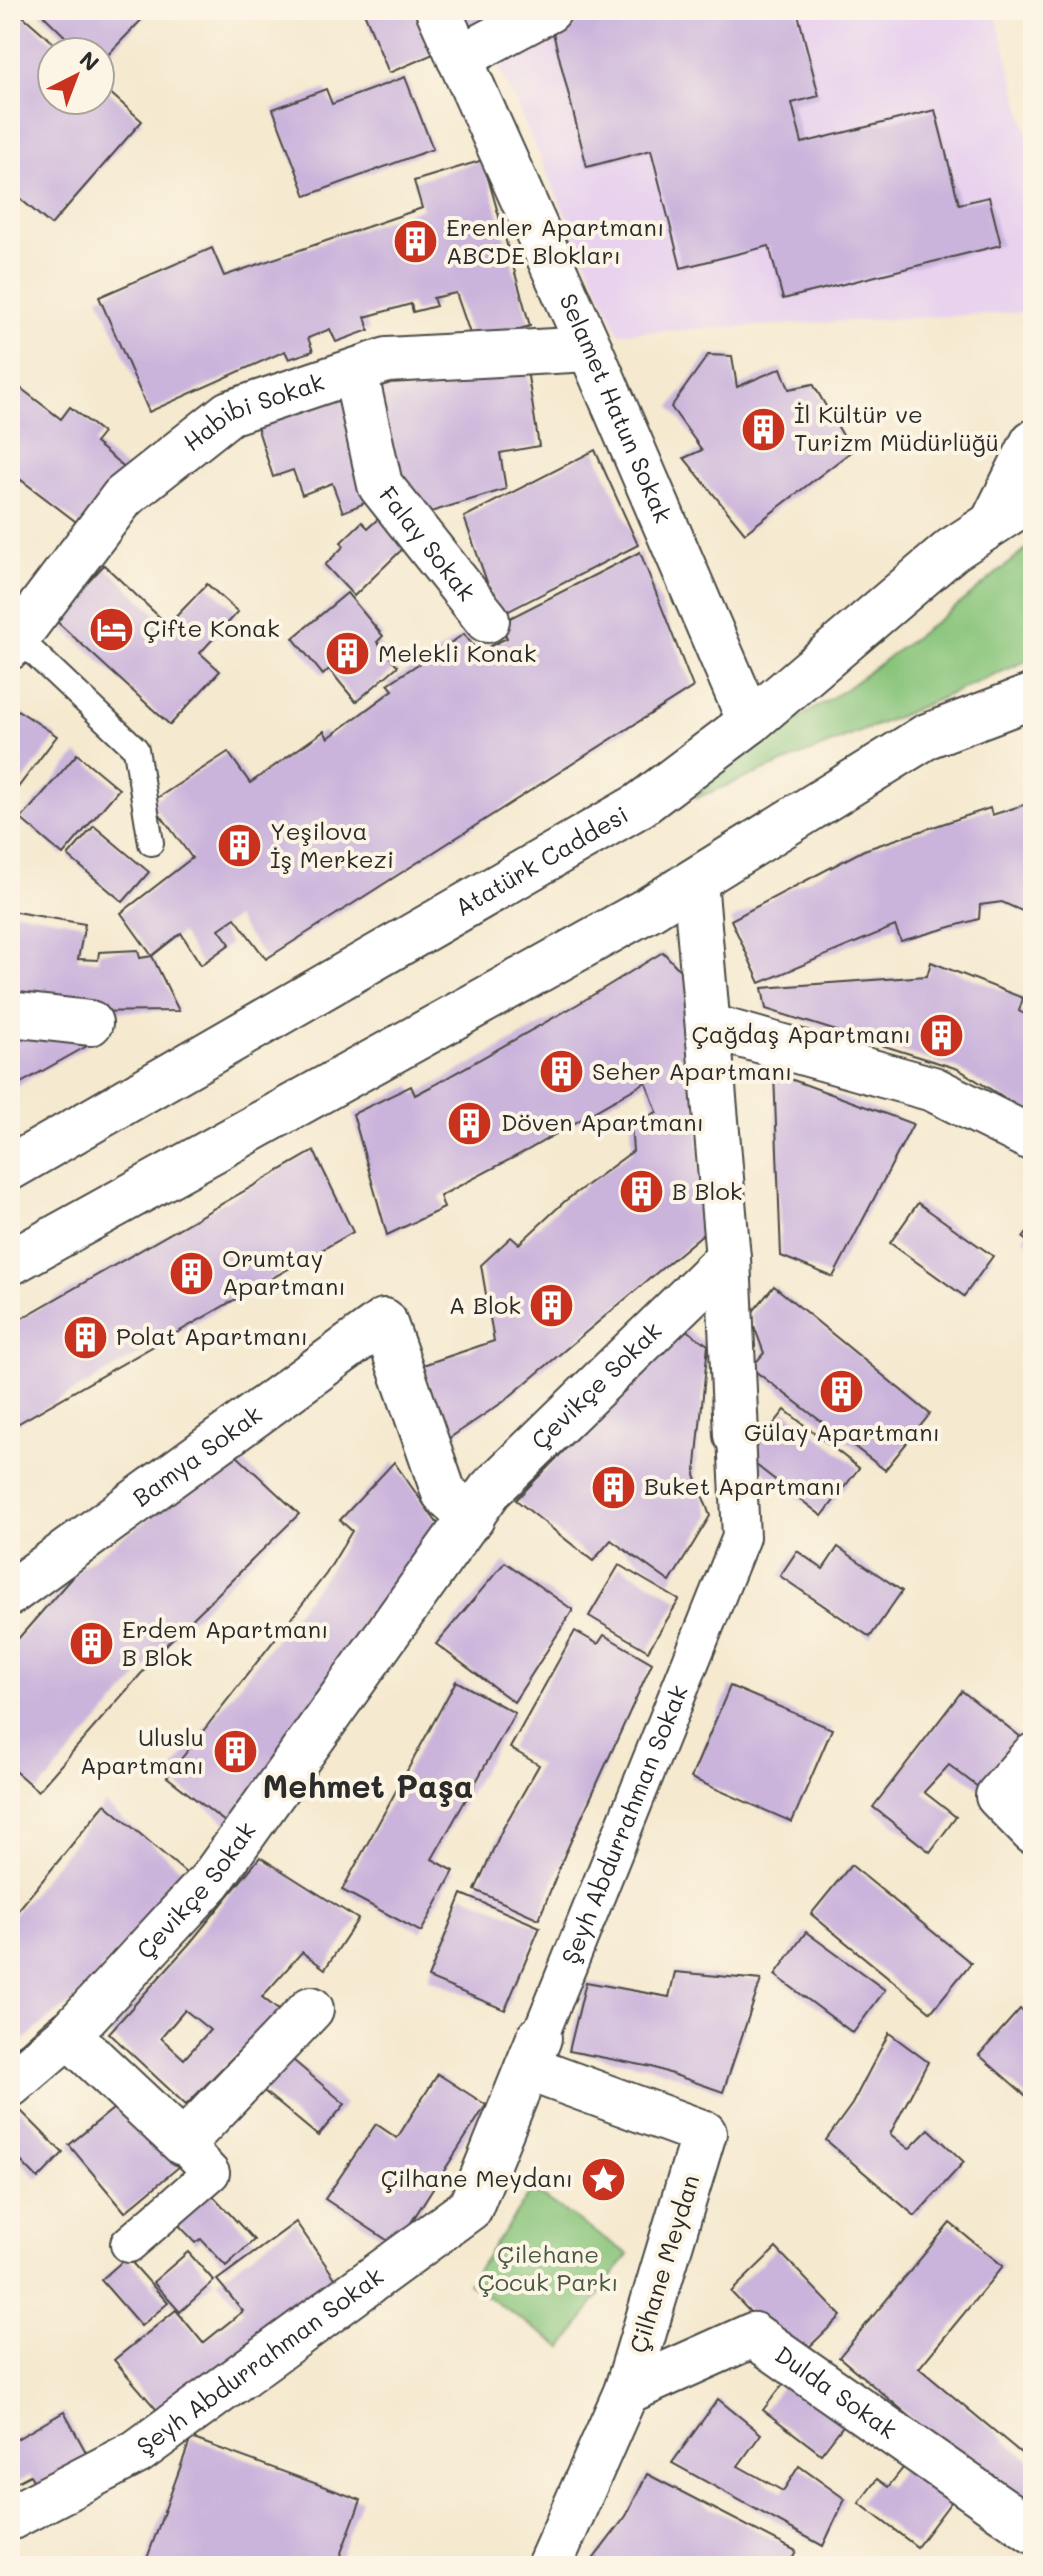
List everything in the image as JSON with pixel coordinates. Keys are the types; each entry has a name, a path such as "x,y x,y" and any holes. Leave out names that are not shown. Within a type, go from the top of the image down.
{"street":[{"name":"Selamet Hatun Sokak","path":"438,10 590,349 750,722"},
{"path":"459,58 549,10"},
{"name":"Habibi Sokak","path":"14,642 123,497 229,413 387,360 590,349"},
{"name":"Falay Sokak","path":"355,371 380,485 487,620"},
{"path":"993,522 1033,442"},
{"name":"Atatürk Caddesi","path":"10,1168 640,805 750,722 952,550 1033,497"},
{"path":"10,1263 649,909 927,736 1033,696"},
{"name":"Şeyh Abdurrahman Sokak","path":"10,2518 137,2452 470,2208 741,1537 728,1258 695,881"},
{"path":"10,1014 90,1023"},
{"path":"708,1026 933,1089 1033,1139"},
{"name":"Çevikçe Sokak","path":"10,2085 68,2035 211,1880 490,1490 728,1258"},
{"name":"Bamya Sokak","path":"10,1593 384,1321 444,1493 472,1518"},
{"path":"1033,1756 998,1796 1033,1832"},
{"path":"183,2143 311,2009"},
{"path":"68,2035 211,2173 129,2244"},
{"name":"Çilhane Meydan","path":"533,2053 704,2133 626,2392 549,2566"},
{"name":"Dulda Sokak","path":"626,2392 753,2335 1033,2531"}],"lane":[{"path":"14,642 136,749 151,843"}],"shaded area":[{"path":"557,10 995,10 1033,153 1029,312 619,333 489,44"}],"green space":[{"path":"1033,543 1033,658 696,798 695,785 847,688 961,603"},
{"name":"Çilehane Çocuk Parkı","path":"532,2190 628,2254 563,2348 468,2283"}],"building":[{"path":"10,10 16,10 46,36 36,36 36,116 116,116 116,98 142,121 51,225 10,190"},
{"path":"38,10 151,10 116,46 116,36 65,36"},
{"path":"363,10 419,10 438,52 389,73"},
{"path":"462,10 506,10 471,28"},
{"path":"594,10 797,10 819,96 792,103 802,143 935,110 959,204 989,197 1001,245 783,299 769,246 681,268 651,150 587,167 550,21"},
{"path":"405,77 433,149 306,196 273,109 326,89 332,104"},
{"name":"Erenler Apartmanı ABCDE Blokları","path":"483,160 530,326 473,342 456,293 433,298 436,306 413,312 411,304 365,317 369,330 336,342 330,329 308,338 313,351 289,359 285,351 149,412 99,297 212,248 224,276 422,208 414,181"},
{"name":"İl Kültür ve Turizm Müdürlüğü","path":"708,355 732,356 737,387 781,368 789,389 813,384 852,451 745,533 684,458 702,450 671,407"},
{"path":"527,370 539,446 500,453 506,489 411,518 370,378"},
{"path":"10,380 61,419 70,407 103,433 95,443 128,470 83,527 21,480 10,494"},
{"path":"344,389 377,498 343,512 332,483 302,495 293,470 273,477 254,417"},
{"path":"595,450 638,545 499,616 464,517"},
{"path":"389,509 416,536 354,596 325,565 344,546 341,542 362,522 368,528"},
{"path":"640,552 693,687 266,959 235,918 219,929 230,944 201,965 181,933 152,956 121,913 192,858 151,802 228,752 250,783 324,731 328,738 393,690 388,684 464,634 478,652 507,638 500,623"},
{"path":"104,565 168,625 207,584 238,612 200,653 220,671 170,725 54,619"},
{"name":"Melekli Konak","path":"347,593 383,636 377,642 398,666 356,702 329,669 323,675 293,638"},
{"path":"10,705 57,736 10,798"},
{"path":"77,754 119,789 63,855 21,819"},
{"path":"1033,802 1033,916 1002,902 980,905 979,919 901,941 895,926 760,983 731,920 864,850 990,808 992,815"},
{"path":"94,826 149,872 123,902 68,856"},
{"path":"10,911 85,924 78,959 98,960 99,952 138,950 140,958 152,956 179,1011 68,1012 10,1002"},
{"path":"663,952 689,980 704,1233 503,1402 448,1439 423,1365 494,1341 481,1265 511,1237 519,1244 565,1201 633,1151 631,1124 657,1112 646,1082 440,1196 444,1208 387,1235 353,1114 411,1086 415,1095 578,1004"},
{"name":"Çağdaş Apartmanı","path":"931,962 1023,998 1019,1011 1033,1019 1033,1116 958,1069 766,1009 762,988 927,976"},
{"path":"10,1036 86,1038 87,1046 10,1089"},
{"path":"774,1073 913,1124 833,1277 781,1256"},
{"path":"314,1151 353,1232 10,1428 10,1325"},
{"path":"918,1203 993,1256 964,1296 890,1243"},
{"path":"1033,1225 1033,1246 1023,1238"},
{"name":"Gülay Apartmanı","path":"774,1286 930,1414 885,1470 751,1368 764,1353 750,1315"},
{"name":"Buket Apartmanı","path":"683,1328 708,1345 695,1475 710,1516 670,1582 611,1540 593,1561 516,1500"},
{"path":"785,1410 859,1468 822,1516 747,1458"},
{"path":"237,1456 299,1514 168,1643 38,1791 10,1767 10,1648 81,1567"},
{"path":"394,1462 447,1537 229,1825 167,1777 326,1574 352,1531 340,1520"},
{"path":"838,1547 902,1591 870,1637 780,1576 797,1551 823,1569"},
{"path":"505,1562 573,1610 514,1702 436,1644"},
{"name":"Buket Apartmanı","path":"619,1565 679,1600 648,1651 589,1616"},
{"path":"575,1631 598,1644 604,1635 652,1663 565,1854 539,1919 475,1890 502,1830 539,1765 510,1748"},
{"path":"456,1681 515,1713 432,1859 454,1871 421,1932 342,1890"},
{"path":"730,1686 832,1729 792,1822 691,1778"},
{"path":"962,1691 1022,1738 982,1790 949,1765 924,1792 956,1817 930,1852 873,1807"},
{"path":"105,1804 186,1873 73,2002 49,2018 10,2053 10,1920"},
{"path":"260,1857 358,1919 325,1969 302,1952 262,1997 286,2016 249,2060 238,2052 186,2105 109,2033 190,1943","holes":["185,2010 210,2030 184,2059 161,2038"]},
{"path":"851,1865 971,1963 931,2012 811,1914"},
{"path":"462,1894 540,1927 505,2010 428,1978"},
{"path":"806,1932 885,1990 853,2033 775,1975"},
{"path":"675,1972 761,1980 723,2092 652,2067 569,2051 586,1982 669,1997"},
{"path":"1020,2009 1033,2021 1033,2102 979,2055"},
{"path":"889,2033 928,2062 890,2134 909,2149 929,2129 964,2162 915,2216 826,2140 852,2104"},
{"path":"287,2055 345,2104 318,2136 259,2087"},
{"path":"438,2074 486,2105 396,2246 325,2199 376,2124 397,2138"},
{"path":"124,2100 180,2166 125,2212 69,2145"},
{"path":"12,2102 63,2153 38,2179 13,2153 10,2156"},
{"path":"204,2186 254,2240 226,2266 201,2239 196,2243 170,2216"},
{"path":"296,2222 346,2294 167,2422 114,2360 176,2310 203,2343 243,2311 217,2280"},
{"path":"950,2223 1003,2266 919,2368 1033,2463 1033,2520 839,2357"},
{"path":"776,2248 841,2316 796,2360 731,2292"},
{"path":"188,2252 214,2281 180,2312 153,2282"},
{"path":"127,2257 168,2303 141,2326 101,2280"},
{"path":"791,2374 849,2418 821,2454 763,2410"},
{"path":"718,2399 761,2434 738,2466 783,2491 799,2466 845,2499 823,2546 672,2463"},
{"path":"64,2412 93,2465 42,2495 30,2475 13,2484 10,2479 10,2443"},
{"path":"191,2438 361,2500 336,2566 145,2564"},
{"path":"911,2458 957,2494 917,2547 859,2503 877,2479 888,2487"},
{"path":"647,2474 796,2551 788,2566 588,2566 626,2516"}],"place":[{"name":"Erenler Apartmanı ABCDE Blokları","path":"415,242"},
{"name":"İl Kültür ve Turizm Müdürlüğü","path":"763,429"},
{"name":"Çifte Konak","path":"112,629"},
{"name":"Melekli Konak","path":"347,654"},
{"name":"Yeşilova İş Merkezi","path":"239,846"},
{"name":"Çağdaş Apartmanı","path":"942,1035"},
{"name":"Seher Apartmanı","path":"561,1072"},
{"name":"Döven Apartmanı","path":"470,1123"},
{"name":"B Blok","path":"641,1192"},
{"name":"Orumtay Apartmanı","path":"191,1273"},
{"name":"A Blok","path":"552,1306"},
{"name":"Polat Apartmanı","path":"85,1337"},
{"name":"Gülay Apartmanı","path":"842,1391"},
{"name":"Buket Apartmanı","path":"613,1487"},
{"name":"Erdem Apartmanı B Blok","path":"91,1644"},
{"name":"Uluslu Apartmanı","path":"235,1752"},
{"name":"Çilhane Meydanı","path":"604,2179"}],"district":[{"name":"Mehmet Paşa","path":"368,1787"}]}
